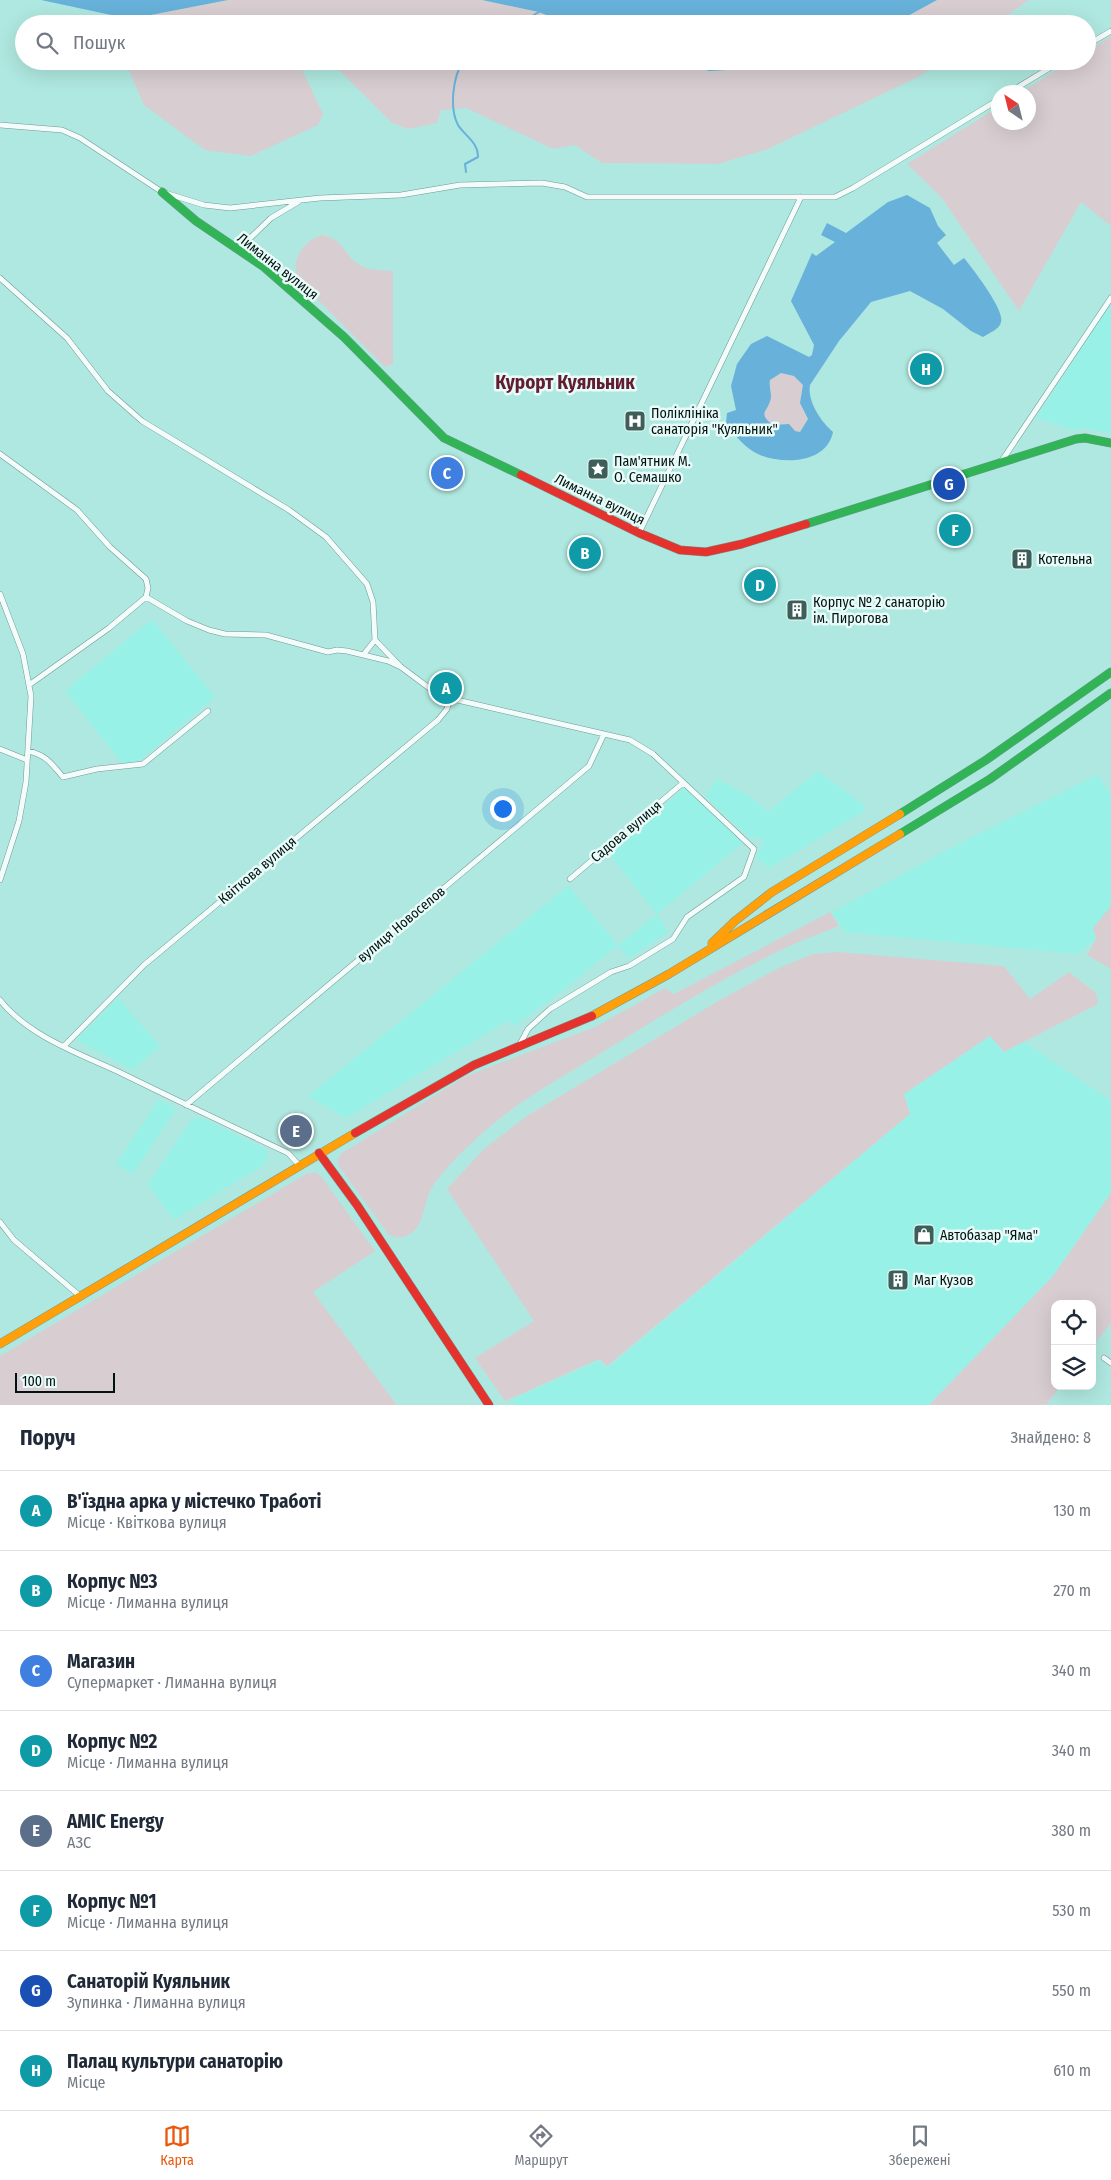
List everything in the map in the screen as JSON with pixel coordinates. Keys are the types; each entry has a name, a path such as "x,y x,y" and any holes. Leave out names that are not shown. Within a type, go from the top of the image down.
{"main road":[{"name":"Лиманна вулиця","path":"162,192 196,221 264,267 344,336 444,438 640,533 680,550 706,552 724,549 1076,439 1086,438 1111,443"},
{"path":"701,954 735,921 772,892 882,826 986,760 1111,672"},
{"path":"0,1344 319,1153 474,1065 587,1019 669,974 990,779 1111,693"},
{"path":"319,1153 368,1220 489,1405"}],"street":[{"path":"1096,40 1111,31"},
{"path":"1022,85 1046,70"},
{"path":"0,125 62,130 80,138 162,192 204,206 230,208 320,198 401,195 460,185 542,183 565,187 587,197 835,197 991,104"},
{"path":"640,533 801,197"},
{"path":"239,250 271,218 301,201"},
{"path":"0,278 67,338 108,391 142,421 289,510 326,536 367,584 373,602 375,640 401,667 440,696 630,740 653,754 754,849 744,877 687,917 673,939 629,966 611,972 550,1009 528,1029 519,1046"},
{"path":"1000,462 1111,298"},
{"path":"0,454 77,510 110,547 146,579 148,588 146,597 109,628 29,684"},
{"path":"0,594 23,654 31,696 26,782 19,821 0,880"},
{"path":"146,597 187,621 209,630 225,634 266,635 328,652 337,650 364,654 401,667"},
{"path":"364,654 375,640"},
{"path":"440,696 446,690"},
{"name":"Квіткова вулиця","path":"64,1046 144,965 438,720 447,708 450,697"},
{"path":"28,751 40,754 47,759 62,777 96,770 143,764 208,711"},
{"name":"вулиця Новоселов","path":"186,1105 589,766 604,734"},
{"path":"0,749 27,760"},
{"name":"Садова вулиця","path":"570,879 683,783"},
{"path":"0,1000 8,1010 26,1025 64,1046 288,1153 300,1165"},
{"path":"0,1222 14,1240 80,1296"},
{"path":"1104,1358 1111,1363"}],"shaded area":[{"path":"41,0 228,0 151,15 111,15"},
{"path":"228,0 482,0 546,15 151,15"},
{"path":"482,0 937,0 910,15 546,15"},
{"path":"937,0 1029,0 1008,15 910,15"},
{"path":"1111,36 1111,226 1081,202 1019,311 941,197 907,164 991,111 991,130 1036,130 1036,85 1032,85 1056,70 1096,70 1096,45"},
{"path":"129,70 302,70 323,114 318,125 251,156 205,150 144,105"},
{"path":"339,70 929,70 920,76 768,149 718,164 602,163 575,145 553,149 466,108 441,110 437,123 408,129 392,123"},
{"path":"907,195 930,208 938,226 946,235 937,243 954,265 964,258 968,263 998,308 1001,316 1000,324 996,329 983,337 971,331 943,309 910,291 871,302 839,341 810,385 811,398 816,411 833,432 829,442 814,456 803,459 781,460 760,455 741,441 726,423 727,413 736,410 731,386 737,364 751,344 767,336 809,357 812,355 814,345 791,301 812,253 816,256 835,242 821,235 827,223 846,233 888,202","holes":["781,373 794,376 803,385 800,403 808,419 800,432 795,431 789,424 773,425 764,414 771,397 770,380"]},
{"path":"321,235 339,243 355,262 365,268 393,271 393,364 385,367 301,283 297,276 296,261 302,248"},
{"path":"1111,303 1111,434 1085,428 1073,430 1036,418"},
{"path":"781,373 794,376 804,385 801,402 803,411 808,419 800,432 785,424 771,423 764,416 771,396 770,380"},
{"path":"152,619 215,697 139,761 123,764 65,691"},
{"path":"818,771 865,806 863,812 769,868 756,857 764,841 757,837 751,839 705,796 718,779 755,800 768,812"},
{"path":"1097,775 1111,795 1111,906 1094,928 1096,939 1077,954 845,932 832,912 976,835"},
{"path":"684,788 743,843 657,914 608,853"},
{"path":"568,886 618,945 561,992 514,1026 509,1020 346,1118 308,1096"},
{"path":"1111,906 1111,969 1087,955 1096,939 1093,928"},
{"path":"830,912 839,926 768,956 717,984 552,1083 499,1119 465,1149 438,1179 429,1192 420,1223 407,1236 389,1235 338,1165 338,1158 342,1153 466,1076 595,1027 665,988 674,994"},
{"path":"657,914 668,932 629,958 618,945"},
{"path":"837,952 1004,966 1030,999 1069,972 1096,993 1098,1004 1004,1052 990,1036 904,1094 910,1114 607,1366 599,1359 505,1401 475,1358 534,1321 447,1189 484,1149 527,1116 720,1000 777,969 813,954"},
{"path":"118,998 160,1046 133,1070 76,1040"},
{"name":"Автобазар \"Яма\"","path":"990,1036 1004,1052 1024,1042 1111,1101 1111,1193 1053,1276 929,1405 515,1405 511,1400 599,1361 608,1368 910,1114 904,1094"},
{"path":"159,1099 176,1109 133,1174 116,1164"},
{"path":"203,1118 268,1151 265,1164 174,1220 148,1184 192,1119"},
{"path":"315,1172 321,1176 375,1251 313,1292 397,1405 0,1405 0,1356 306,1174"},
{"path":"1111,1193 1111,1323 1096,1342 1096,1300 1051,1300 1051,1390 1058,1390 1046,1405 929,1405 1053,1276"}],"waterway":[{"path":"534,15 539,12"},
{"path":"459,70 453,93 455,118 461,129 474,143 478,152 478,157 465,164 466,172"}],"traffic: fast":[{"path":"162,192 196,221 264,267 344,337 444,438 521,475"},
{"path":"806,524 1076,439 1085,438 1111,443"},
{"path":"900,814 986,760 1111,672"},
{"path":"900,834 990,779 1111,693"}],"traffic: slow":[{"path":"712,943 735,921 772,892 900,814"},
{"path":"592,1016 669,974 900,834"},
{"path":"0,1344 355,1133"}],"traffic: jam":[{"path":"521,475 639,533 680,550 706,552 742,544 806,524"},
{"path":"355,1133 474,1065 592,1016"},
{"path":"319,1153 357,1205 489,1405"}],"place":[{"name":"Палац культури санаторію","path":"926,369"},
{"name":"Поліклініка санаторія \"Куяльник\"","path":"635,421"},
{"name":"Пам'ятник М. О. Семашко","path":"598,469"},
{"name":"Магазин","path":"447,473"},
{"name":"Санаторій Куяльник","path":"949,484"},
{"name":"Корпус №1","path":"955,530"},
{"name":"Корпус №3","path":"585,553"},
{"name":"Котельна","path":"1022,559"},
{"name":"Корпус №2","path":"760,585"},
{"name":"Корпус № 2 санаторію ім. Пирогова","path":"797,610"},
{"name":"В'їздна арка у містечко Тработі","path":"446,688"},
{"name":"AMIC Energy","path":"296,1131"},
{"name":"Автобазар \"Яма\"","path":"924,1235"},
{"name":"Маг Кузов","path":"898,1280"}],"district":[{"name":"Курорт Куяльник","path":"565,382"}]}
